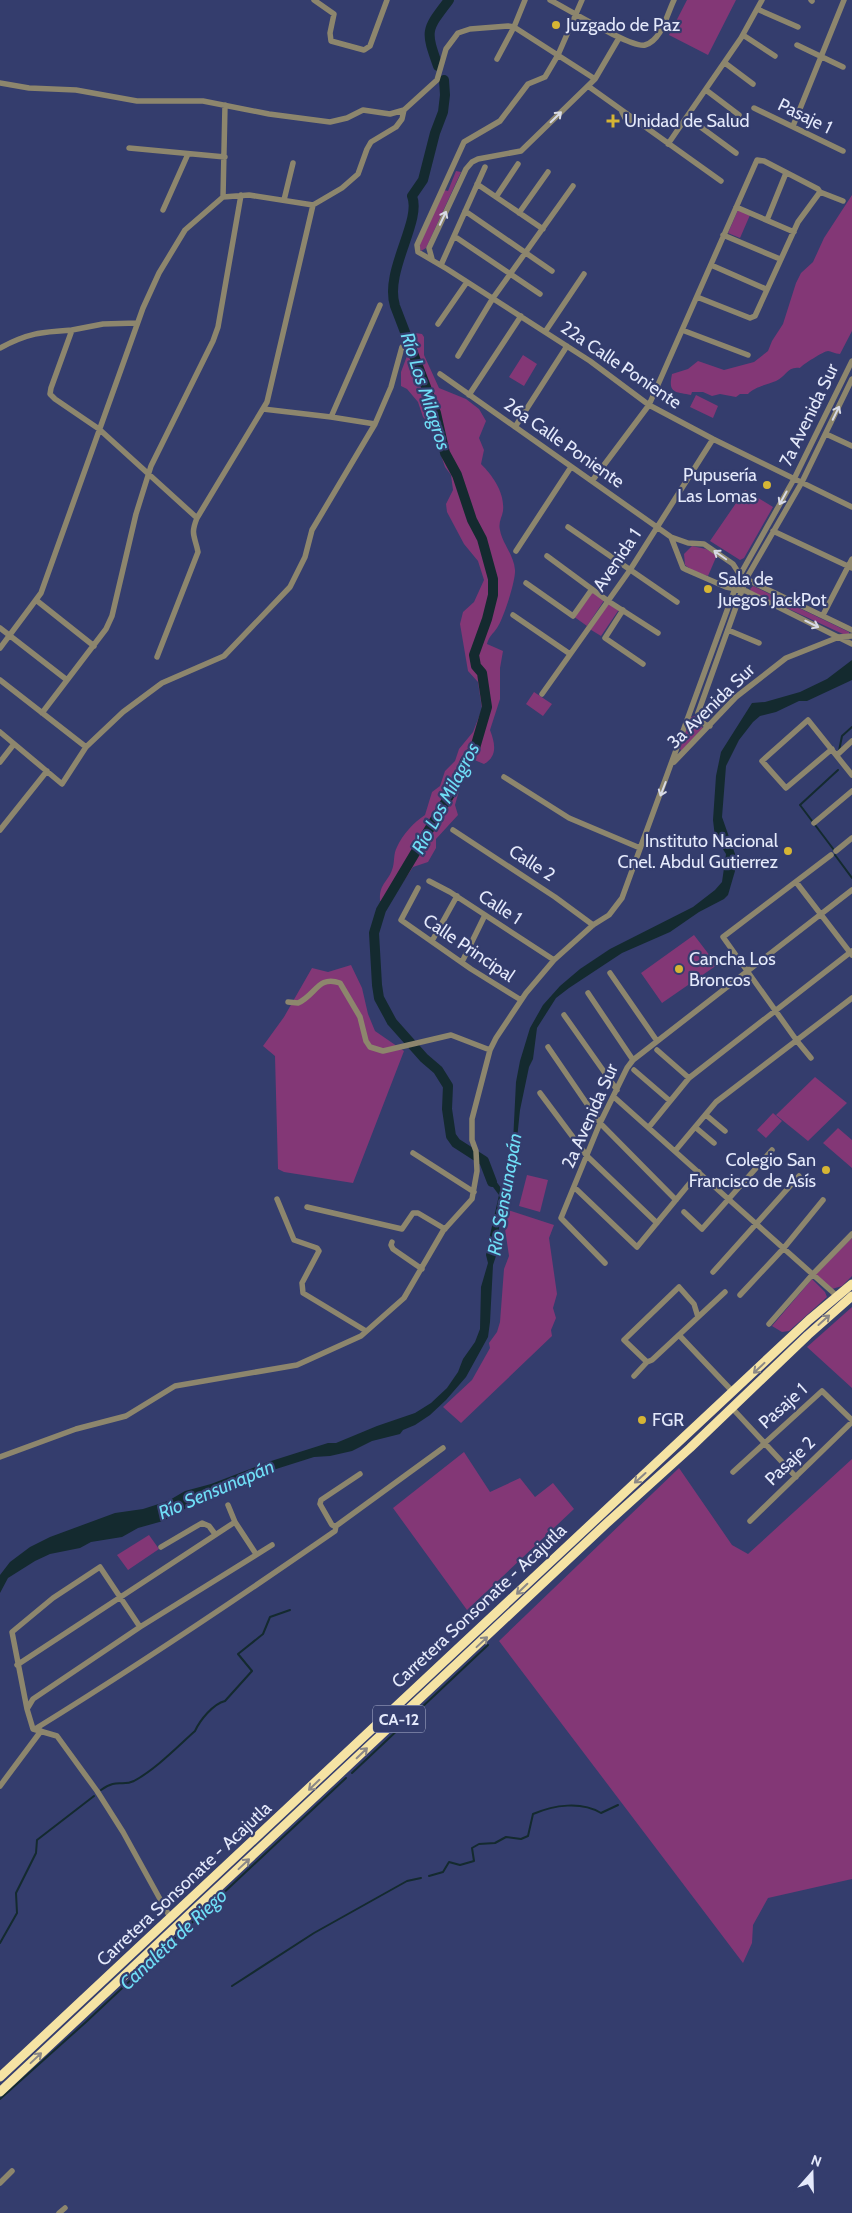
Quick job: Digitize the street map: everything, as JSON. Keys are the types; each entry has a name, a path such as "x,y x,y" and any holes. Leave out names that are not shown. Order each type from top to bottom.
{"highway":[{"name":"Carretera Sonsonate - Acajutla","path":"0,2077 794,1334 852,1284"},
{"name":"CA-12","path":"0,2092 486,1639 797,1345 852,1296"}],"street":[{"path":"314,0 334,14 330,33 331,41 364,50 370,46 387,0"},
{"path":"497,60 525,0"},
{"path":"550,0 619,38 645,46 660,31 671,1"},
{"path":"582,0 558,55 544,77 528,84 500,121 464,142 417,244 418,252 424,252 429,248 466,169 472,162 478,159 521,151 595,79 619,38"},
{"path":"668,144 743,35 762,0"},
{"path":"793,126 844,2 852,2"},
{"path":"757,9 798,27"},
{"path":"0,83 29,88 76,90 137,101 204,102 269,114 330,122 347,118 364,110 390,114 404,110 434,85 440,75 446,48 458,33 470,29 514,27 595,79"},
{"path":"743,35 775,56"},
{"path":"797,45 843,67"},
{"path":"724,63 753,84"},
{"path":"588,86 637,123 721,181"},
{"path":"706,90 739,115"},
{"path":"223,197 225,105"},
{"name":"Pasaje 1","path":"754,108 843,151"},
{"path":"0,648 41,593 137,323 159,273 184,230 223,197 241,195 313,205 342,188 358,174 366,149 371,142 396,127 402,119 404,110"},
{"path":"687,117 736,153"},
{"path":"128,148 225,157"},
{"path":"163,210 188,154"},
{"path":"592,481 649,405 757,160 764,161 818,189 820,192 843,202"},
{"path":"284,200 293,163"},
{"path":"496,196 518,164"},
{"path":"441,265 485,167"},
{"path":"519,213 548,172"},
{"path":"767,220 786,173"},
{"path":"477,184 543,229"},
{"path":"458,356 510,274 573,186"},
{"path":"697,297 752,318 798,222 820,192"},
{"path":"42,713 94,646 106,629 112,616 136,514 149,473 218,328 241,195"},
{"path":"157,657 198,552 192,538 197,518 267,402 313,205"},
{"path":"736,207 794,232"},
{"path":"465,211 552,271"},
{"path":"724,235 780,259"},
{"path":"454,236 540,294"},
{"path":"429,248 430,256 434,261"},
{"name":"22a Calle Poniente","path":"418,252 494,298 567,346 649,405 713,439 852,507"},
{"path":"711,265 766,289"},
{"path":"545,332 584,274"},
{"path":"438,324 467,282"},
{"path":"331,417 380,305"},
{"path":"470,395 521,316"},
{"path":"0,348 22,336 36,333 72,330 103,324 137,323"},
{"path":"72,330 50,394 99,429 197,518"},
{"path":"682,330 748,354"},
{"path":"515,427 567,346"},
{"path":"0,732 62,784 86,747 123,712 162,683 224,656 290,587 304,557 312,530 376,424 391,387 402,347"},
{"name":"7a Avenida Sur","path":"739,589 740,575 794,479 852,361"},
{"name":"26a Calle Poniente","path":"440,374 671,537 688,543 704,544 733,564 740,575 746,579 852,630"},
{"name":"7a Avenida Sur","path":"739,589 802,482 851,383"},
{"path":"263,409 376,424"},
{"path":"826,434 852,446"},
{"name":"Avenida 1","path":"542,694 630,570 713,439"},
{"path":"516,551 571,467"},
{"path":"568,527 677,602"},
{"path":"773,531 850,567"},
{"path":"671,537 683,568 691,573 739,589 852,644"},
{"path":"680,560 682,550 688,543"},
{"path":"548,556 592,590 658,633"},
{"path":"824,615 850,567 852,559"},
{"path":"526,583 573,616 592,590"},
{"path":"698,714 728,630 739,589"},
{"path":"0,1457 76,1429 126,1416 175,1386 297,1365 361,1336 404,1298 444,1229 472,1199 477,1170 476,1151 472,1140 472,1119 490,1050 521,1000 554,960 593,925 609,915 622,898 739,589"},
{"path":"36,600 94,646"},
{"path":"623,610 605,638 643,664"},
{"path":"513,615 570,654"},
{"path":"0,628 67,680"},
{"path":"728,630 759,643"},
{"name":"3a Avenida Sur","path":"672,764 736,697 786,658 839,637 852,636"},
{"path":"0,680 86,747"},
{"path":"690,715 698,714"},
{"path":"698,714 704,724 710,726"},
{"path":"832,749 786,788 762,761 808,720 837,755 852,775"},
{"path":"837,755 852,741"},
{"path":"0,762 14,744"},
{"path":"0,830 47,771"},
{"path":"504,776 569,818 640,848"},
{"path":"814,824 852,791"},
{"name":"Calle 2","path":"452,830 555,897 593,925"},
{"path":"811,1058 723,937 852,838"},
{"name":"Calle 1","path":"429,881 457,896 554,960"},
{"path":"648,1127 690,1078 851,953 796,882"},
{"name":"Calle Principal","path":"418,888 401,920 521,1000"},
{"name":"2a Avenida Sur","path":"605,1263 561,1218 600,1123 632,1060 657,1048 748,972 852,890"},
{"path":"432,941 457,896"},
{"path":"462,962 485,915"},
{"path":"610,973 657,1048 690,1078"},
{"path":"288,1002 302,1001 328,980 340,982 360,1018 366,1041 370,1047 383,1051 451,1034 490,1050"},
{"path":"588,993 632,1060"},
{"path":"675,1151 716,1102 727,1092 852,998"},
{"path":"564,1014 617,1090"},
{"path":"548,1047 600,1123 676,1200"},
{"path":"634,1071 670,1101"},
{"path":"540,1093 587,1156 658,1223"},
{"path":"614,1097 837,1296"},
{"path":"706,1115 725,1131"},
{"path":"695,1127 714,1143"},
{"path":"684,1212 702,1229 772,1150"},
{"path":"414,1153 474,1192"},
{"path":"574,1187 637,1248 699,1172"},
{"path":"713,1272 799,1176"},
{"path":"277,1199 294,1240 320,1250 302,1283 302,1293 366,1331"},
{"path":"740,1295 783,1249 823,1200"},
{"path":"307,1207 402,1229 413,1213 418,1213 444,1229"},
{"path":"769,1324 812,1275 851,1235"},
{"path":"392,1242 390,1245 393,1249 422,1269"},
{"path":"647,1362 624,1340 679,1287 694,1304 698,1317"},
{"path":"634,1376 725,1292"},
{"path":"679,1335 733,1392"},
{"name":"Pasaje 1","path":"733,1472 822,1391 852,1421"},
{"path":"732,1408 796,1477"},
{"name":"Pasaje 2","path":"750,1521 852,1421"},
{"path":"0,1786 38,1730 223,1609 335,1531 336,1526 443,1448"},
{"path":"336,1526 332,1525 320,1504 321,1500 360,1474"},
{"path":"228,1505 235,1522 256,1554"},
{"path":"17,1665 235,1522"},
{"path":"161,1547 202,1523 209,1526 215,1534"},
{"path":"28,1709 33,1699 140,1626 272,1545"},
{"path":"140,1626 100,1567 53,1598 12,1632 17,1665 33,1728 56,1736 97,1791 123,1832 171,1919"},
{"path":"0,2182 12,2171"},
{"path":"59,2213 65,2208"}],"shaded area":[{"path":"687,0 736,0 708,55 669,35"},
{"path":"456,171 461,172 426,248 421,251 419,244 444,190 448,191"},
{"path":"852,195 852,331 840,354 826,352 813,358 800,368 789,370 776,381 757,388 748,394 740,394 736,397 720,394 712,396 703,392 692,392 691,395 676,392 671,385 672,374 688,369 698,361 724,370 754,362 768,351 783,324 801,273 813,262 824,238"},
{"path":"738,210 750,215 740,238 728,233"},
{"path":"415,333 422,334 424,337 424,355 439,388 466,399 479,409 486,421 479,438 484,450 481,464 494,479 500,491 503,504 500,522 501,535 513,559 515,575 502,617 487,644 503,651 500,668 500,699 490,730 494,744 492,757 484,764 472,759 467,762 455,805 458,815 436,839 436,848 428,862 413,867 391,900 380,901 382,887 392,870 399,842 409,829 425,815 432,792 440,786 445,771 455,761 459,749 473,732 482,709 478,682 468,671 460,624 463,612 474,602 484,580 478,561 464,544 447,512 446,504 453,490 451,475 445,467 431,425 423,417 418,402 407,389 401,386 401,372 407,356 407,344"},
{"path":"523,355 537,364 524,386 509,377"},
{"path":"696,395 718,406 713,418 690,407"},
{"path":"745,490 773,507 744,558 740,560 710,541"},
{"path":"692,546 706,549 717,555 708,576 693,571 685,565 684,554"},
{"path":"753,586 849,632 849,634 845,635 752,592 750,589"},
{"path":"592,589 605,599 587,626 573,616"},
{"path":"608,601 620,608 601,636 588,628"},
{"path":"534,692 552,704 543,716 526,704"},
{"path":"696,716 696,721 703,728 681,751 680,748 691,717"},
{"name":"Cancha Los Broncos","path":"694,935 717,965 662,1003 641,973"},
{"path":"351,965 362,988 368,1014 375,1031 404,1051 353,1183 284,1172 278,1169 275,1056 263,1046 284,1017 312,968 328,972"},
{"path":"815,1077 847,1103 808,1141 776,1115"},
{"path":"773,1113 782,1121 766,1138 757,1130"},
{"path":"838,1128 852,1140 852,1168 823,1143"},
{"path":"527,1175 548,1180 540,1212 519,1206"},
{"path":"505,1209 554,1225 549,1238 557,1294 553,1308 556,1318 551,1330 552,1336 461,1423 443,1407 472,1380 490,1348 489,1343 497,1332 500,1322 504,1269 509,1256 505,1229 502,1222"},
{"path":"852,1238 852,1276 842,1286 832,1289 815,1275"},
{"path":"812,1279 825,1292 827,1297 789,1331 782,1332 772,1326"},
{"path":"852,1307 852,1388 807,1347"},
{"path":"464,1452 490,1492 520,1478 535,1497 553,1483 574,1509 467,1610 393,1508"},
{"path":"852,1459 852,1879 768,1898 753,1925 752,1943 743,1963 499,1641 679,1468 732,1545 748,1554"},
{"path":"149,1535 159,1549 128,1570 117,1555"}],"water":[{"name":"Río Sensunapán","path":"852,660 852,680 807,701 799,701 776,712 760,716 739,740 726,766 722,817 735,854 735,871 728,895 670,932 622,953 569,988 556,998 537,1028 533,1059 529,1067 520,1110 515,1158 500,1208 498,1250 493,1265 488,1337 466,1377 446,1400 430,1415 403,1430 400,1434 372,1441 352,1451 330,1456 314,1457 273,1470 257,1471 237,1480 225,1493 197,1502 163,1521 138,1528 122,1537 91,1542 80,1548 50,1554 8,1578 0,1593 0,1575 10,1562 30,1547 50,1537 115,1513 143,1509 168,1501 185,1491 211,1484 268,1462 328,1443 336,1443 415,1413 431,1403 447,1388 475,1342 480,1329 481,1287 488,1263 486,1255 499,1195 487,1179 487,1169 501,1188 513,1142 516,1082 530,1028 543,1005 560,986 580,969 610,949 693,907 722,882 726,854 715,837 713,820 716,776 721,752 752,703 765,702 800,692 827,679"}],"waterway":[{"name":"Río Los Milagros","path":"438,66 431,45 430,31 436,18 449,0"},
{"name":"Río Los Milagros","path":"444,80 443,112 435,133 423,180 412,196 414,206 412,219 398,262 393,292 395,306 436,413 445,453 457,475 472,520 482,539 493,579 493,595 487,619 474,655 476,666 482,673 487,707 475,748 465,761 458,781 381,910 374,933 379,998 392,1022 424,1058 438,1070 448,1086 447,1109 451,1136 456,1143 484,1161 492,1182"},
{"path":"839,751 842,736 852,727"},
{"path":"834,850 800,805 838,770"},
{"path":"835,855 852,878"},
{"path":"101,1790 115,1783 130,1783 142,1776 166,1758 195,1731 207,1713 216,1705 225,1701 252,1671 238,1654 263,1634 270,1617 290,1610"},
{"path":"352,1773 488,1645"},
{"name":"Canaleta de Riego","path":"0,2099 86,2022 346,1778"},
{"path":"0,1943 17,1913 16,1893 36,1853 37,1840 94,1796"},
{"name":"Canaleta de Riego","path":"429,1876 443,1872 449,1862 460,1865 474,1861 472,1848 479,1844 495,1843 506,1837 521,1839 528,1836 533,1814 550,1808 567,1806 585,1807 601,1813 618,1805"},
{"path":"232,1986 314,1933 407,1881 421,1878"}],"place":[{"name":"Juzgado de Paz","path":"556,25"},
{"name":"Unidad de Salud","path":"613,121"},
{"name":"Pupusería Las Lomas","path":"767,485"},
{"name":"Sala de Juegos JackPot","path":"708,589"},
{"name":"Instituto Nacional Cnel. Abdul Gutierrez","path":"788,851"},
{"name":"Cancha Los Broncos","path":"679,969"},
{"name":"Colegio San Francisco de Asís","path":"826,1170"},
{"name":"FGR","path":"642,1420"}]}
